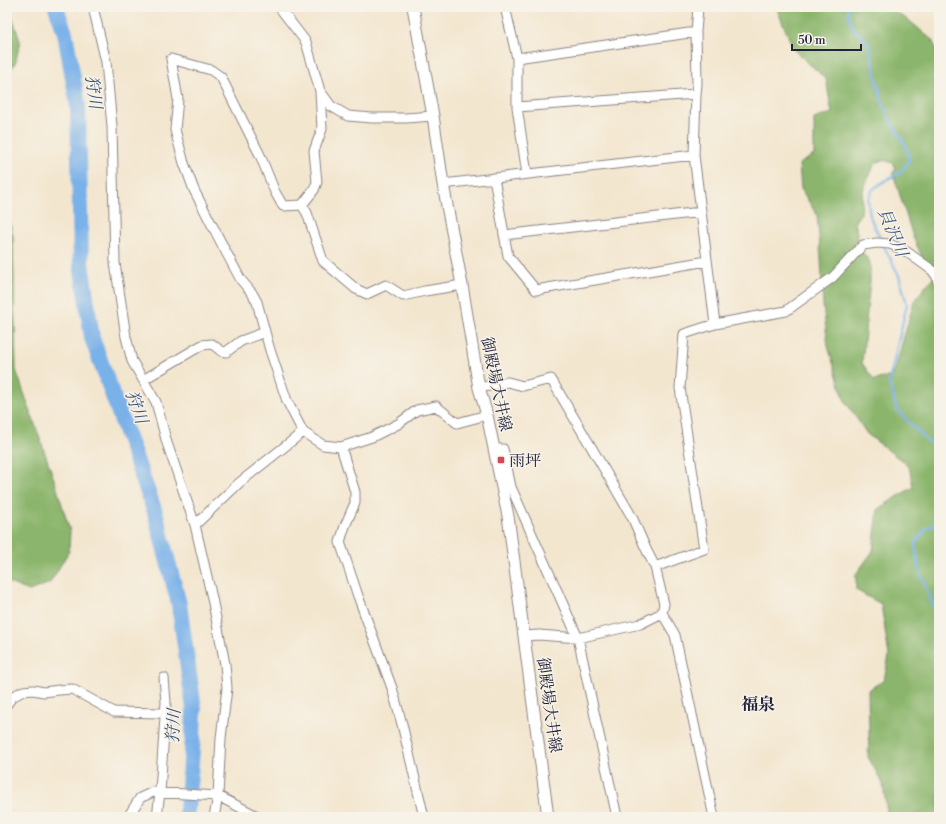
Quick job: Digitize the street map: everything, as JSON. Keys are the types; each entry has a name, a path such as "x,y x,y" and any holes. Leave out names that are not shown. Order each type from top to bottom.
{"main road":[{"name":"御殿場大井線","path":"413,7 479,388 508,516 548,817"}],"street":[{"path":"93,7 106,62 112,126 115,263 126,337 132,361 156,402 167,443 195,525 212,598 225,664 227,688 221,738 218,796 214,817"},
{"path":"280,7 306,42 320,91 322,129 314,151 317,182 314,190 302,206"},
{"path":"505,7 517,58 517,107 527,174"},
{"path":"698,7 696,32 697,84 694,155 715,324"},
{"path":"517,58 696,32"},
{"path":"302,206 283,206 274,192 260,155 234,105 222,77 211,70 171,59 178,99 174,130 184,164 194,190 226,252 241,280 252,293 257,302 270,350 287,400 303,432 323,445 341,447 372,437 398,424 417,410 436,406 457,423 486,415"},
{"path":"320,91 331,106 348,116 372,118 433,116"},
{"path":"517,107 696,94"},
{"path":"443,184 694,155"},
{"path":"494,178 508,256 536,290 707,262"},
{"path":"302,206 307,213 323,261 356,289 367,294 386,286 403,296 462,285"},
{"path":"504,235 701,212"},
{"path":"655,566 704,549 680,388 684,334 715,324 786,311 833,277 863,245 877,243 890,244 907,252 932,270 937,277 939,287"},
{"path":"143,380 202,345 212,344 221,351 226,352 241,341 265,332"},
{"path":"479,388 508,382 523,386 550,379 632,517 655,566 664,604 662,613 675,635 714,817"},
{"path":"195,525 239,483 303,432"},
{"path":"341,447 355,492 355,503 340,542 392,688 424,817"},
{"path":"494,449 503,449 511,487 578,638 616,817"},
{"path":"524,636 539,635 578,638 640,624 662,613"},
{"path":"157,817 166,715 164,678"},
{"path":"7,704 12,697 24,691 33,690 44,692 72,690 114,712 161,713 166,715"},
{"path":"128,817 140,798 153,792 160,792 218,796 259,817"}],"green space":[{"path":"7,7 9,7 20,41 16,61 7,76"},
{"path":"776,7 891,7 891,9 911,22 932,40 939,55 939,270 923,259 913,237 893,173 896,168 893,163 883,160 875,164 863,190 861,213 855,221 857,234 856,244 870,262 870,281 862,363 874,380 893,376 914,301 939,272 939,817 886,817 887,812 883,784 868,757 868,690 884,680 889,656 881,604 856,590 856,574 873,551 878,509 913,487 909,466 867,434 844,399 828,346 823,305 817,215 801,189 799,164 814,155 814,119 832,113 826,79 794,50"},
{"path":"7,209 13,236 16,370 55,482 70,531 69,551 50,583 29,591 7,582"}],"waterway":[{"name":"狩川","path":"56,7 65,33 78,106 81,263 92,338 155,512 179,604 194,709 193,738 187,810 185,817"},
{"name":"貝沢川","path":"848,7 849,17 853,28 868,42 882,102 890,120 906,146 909,160 900,173 889,178 873,189 868,200 870,217 881,240"},
{"name":"貝沢川","path":"884,246 899,276 907,304 889,382 897,410 939,453"},
{"name":"貝沢川","path":"939,520 924,531 915,544 919,570 939,621"}],"place":[{"name":"雨坪","path":"501,460"}],"district":[{"name":"福泉","path":"758,704"}]}
